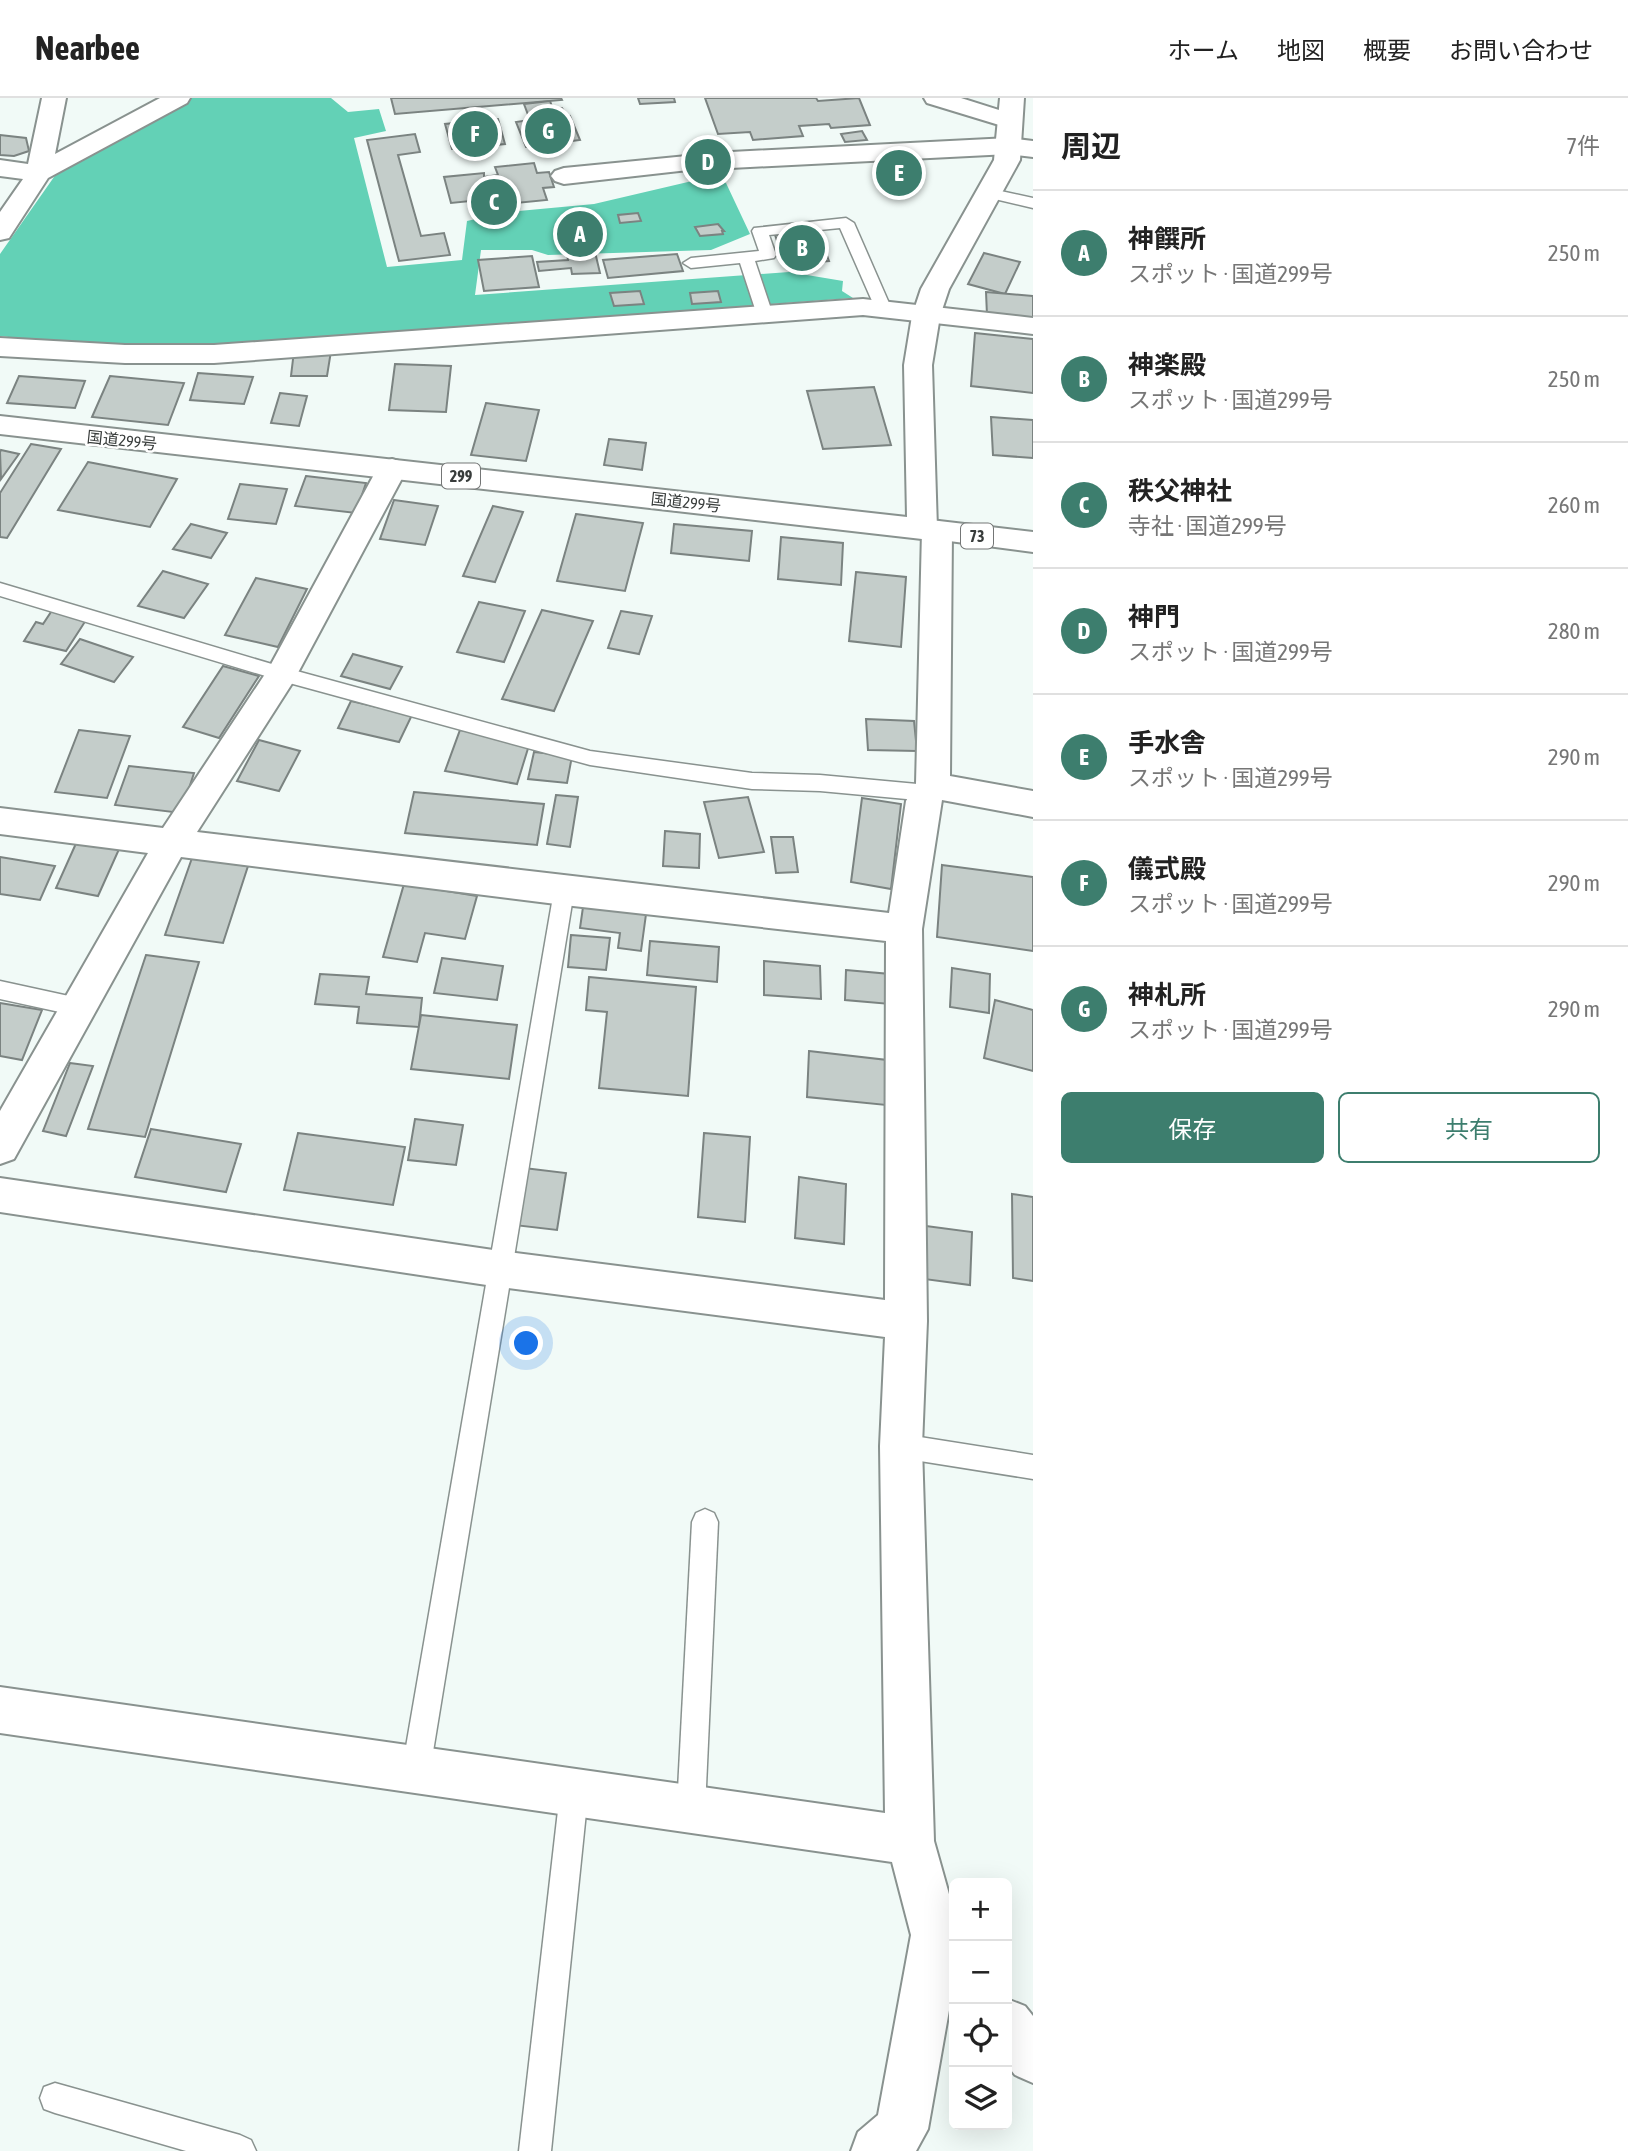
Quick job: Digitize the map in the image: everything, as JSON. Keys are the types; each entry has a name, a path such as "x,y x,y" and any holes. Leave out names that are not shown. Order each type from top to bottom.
{"main road":[{"path":"0,232 39,173 54,98"},
{"path":"0,168 39,173 178,98"},
{"path":"936,98 1016,128"},
{"path":"564,176 1016,128"},
{"path":"877,2151 902,2130 945,1946 909,1841 901,1446 906,1321 904,929 923,801 931,790 929,530 918,365 926,316 935,289 1007,160 1016,128"},
{"path":"0,347 125,354 214,354 764,312 863,307 1033,326"},
{"name":"国道299号","path":"0,425 929,530"},
{"path":"0,1147 171,843 282,674 392,469"},
{"name":"73","path":"929,530 1033,542"},
{"path":"931,790 1033,804"},
{"path":"0,821 564,891 904,929"},
{"path":"0,1195 500,1269 906,1321"},
{"path":"0,1710 909,1841"},
{"path":"1012,2030 1033,2057"}],"lane":[{"path":"987,193 1033,203"},
{"path":"691,263 768,255 760,230 846,223 884,310"},
{"path":"746,258 764,312"},
{"path":"0,589 282,674 590,758 752,781 931,790"},
{"path":"416,1770 564,891"},
{"path":"0,990 78,1007"},
{"path":"901,1446 1033,1467"},
{"path":"691,1810 705,1522"},
{"path":"535,2151 574,1793"},
{"path":"55,2098 240,2151"}],"green space":[{"path":"189,98 331,98 348,112 379,109 386,131 354,138 387,267 462,260 467,221 507,212 594,204 705,178 726,183 750,234 711,250 548,255 532,250 481,250 475,295 789,272 843,281 842,291 853,298 223,345 111,345 0,336 0,254 61,167 179,107"}],"building":[{"path":"391,98 561,98 562,100 395,114"},
{"path":"638,98 674,98 675,102 640,104"},
{"path":"705,98 816,98 818,101 859,98 870,125 831,128 829,124 799,126 803,136 753,140 750,132 718,134"},
{"path":"550,101 553,109 562,108 567,117 570,116 580,140 526,147 516,122 530,120 524,104"},
{"path":"498,119 505,144 452,149 445,124"},
{"path":"862,131 867,140 845,142 841,134"},
{"path":"415,134 420,152 398,155 421,236 444,233 450,255 399,261 367,140"},
{"path":"0,135 26,138 29,151 14,156 0,155"},
{"path":"712,153 713,157 717,156 719,169 701,171 694,155"},
{"path":"534,163 537,173 549,172 554,187 543,188 547,200 506,204 503,193 489,195 491,199 451,203 444,177 484,173 484,177 498,175 495,167"},
{"path":"888,167 907,167 910,178 890,178"},
{"path":"638,213 641,221 620,223 618,215"},
{"path":"718,224 724,231 723,234 700,236 695,227"},
{"path":"594,225 597,239 566,242 563,228"},
{"path":"818,231 829,261 785,264 775,235"},
{"path":"595,252 600,273 572,274 571,268 539,271 537,262 568,260 567,254"},
{"path":"984,253 1020,262 1005,294 968,284"},
{"path":"677,254 683,271 608,278 603,260"},
{"path":"532,256 539,287 484,291 478,260"},
{"path":"640,291 644,304 614,306 610,293"},
{"path":"718,291 721,302 692,304 690,293"},
{"path":"986,292 1033,296 1033,318 987,315"},
{"path":"975,333 1033,339 1033,393 971,386"},
{"path":"294,351 331,351 327,376 291,376"},
{"path":"395,364 451,366 446,412 389,410"},
{"path":"198,373 253,377 244,404 190,400"},
{"path":"19,376 85,381 75,408 7,403"},
{"path":"110,376 184,383 168,425 92,417"},
{"path":"874,387 891,445 823,449 807,391"},
{"path":"280,393 307,396 299,426 271,423"},
{"path":"486,403 539,410 526,461 471,455"},
{"path":"991,417 1033,420 1033,458 993,455"},
{"path":"609,439 646,443 642,470 604,465"},
{"path":"31,444 61,449 7,538 0,537 0,493"},
{"path":"0,452 19,454 1,479"},
{"path":"88,462 177,479 150,527 58,510"},
{"path":"306,476 366,483 356,513 295,506"},
{"path":"240,484 287,489 276,524 228,519"},
{"path":"394,500 438,506 425,545 380,539"},
{"path":"493,506 523,512 495,582 463,576"},
{"path":"576,514 643,523 625,591 557,581"},
{"path":"191,524 227,533 211,558 173,549"},
{"path":"674,524 752,531 749,561 671,553"},
{"path":"781,537 843,543 841,585 778,579"},
{"path":"163,571 208,584 184,618 138,606"},
{"path":"856,572 906,577 901,647 849,641"},
{"path":"256,578 307,589 278,647 225,635"},
{"path":"479,602 525,611 504,662 457,652"},
{"path":"53,609 88,617 66,651 24,641 36,622 43,624"},
{"path":"542,610 593,621 554,711 502,699"},
{"path":"621,611 652,616 639,654 608,648"},
{"path":"80,639 133,657 114,682 61,664"},
{"path":"353,654 402,667 390,689 341,676"},
{"path":"223,666 259,676 219,738 183,727"},
{"path":"351,701 412,715 399,742 338,728"},
{"path":"866,719 914,721 917,751 868,750"},
{"path":"79,730 130,736 107,798 55,792"},
{"path":"460,730 530,742 517,784 445,771"},
{"path":"259,740 300,751 279,791 237,781"},
{"path":"534,752 572,756 567,783 528,779"},
{"path":"129,766 194,773 181,813 115,805"},
{"path":"414,792 544,804 537,845 405,833"},
{"path":"556,795 578,797 570,847 547,844"},
{"path":"748,797 764,852 719,858 704,802"},
{"path":"862,798 901,804 891,889 851,882"},
{"path":"665,831 700,834 699,868 663,866"},
{"path":"771,837 793,837 798,872 776,873"},
{"path":"78,839 120,847 98,896 56,888"},
{"path":"0,857 55,866 40,900 0,894"},
{"path":"192,858 248,866 223,943 165,935"},
{"path":"942,865 1033,877 1033,951 937,937"},
{"path":"404,884 477,896 465,939 425,933 417,962 383,957"},
{"path":"584,900 647,907 641,951 618,948 620,933 580,928"},
{"path":"571,935 610,938 606,970 568,967"},
{"path":"650,941 719,947 717,982 647,975"},
{"path":"146,955 199,962 145,1137 88,1129"},
{"path":"442,958 503,966 497,1000 434,993"},
{"path":"764,961 820,966 821,999 764,995"},
{"path":"952,968 990,974 989,1013 950,1007"},
{"path":"846,970 890,974 890,1004 845,1000"},
{"path":"320,974 369,977 366,994 422,998 419,1027 357,1023 359,1007 315,1004"},
{"path":"589,977 696,987 688,1096 599,1088 607,1012 586,1010"},
{"path":"995,1000 1033,1010 1033,1071 984,1058"},
{"path":"0,1003 42,1010 22,1060 0,1056"},
{"path":"421,1015 517,1025 509,1079 411,1069"},
{"path":"809,1051 887,1060 886,1105 807,1097"},
{"path":"70,1063 93,1066 66,1136 43,1131"},
{"path":"415,1119 463,1125 456,1165 408,1160"},
{"path":"151,1129 241,1144 226,1192 135,1177"},
{"path":"298,1133 405,1147 393,1205 284,1190"},
{"path":"704,1133 750,1137 745,1222 698,1217"},
{"path":"524,1168 566,1173 557,1230 514,1225"},
{"path":"799,1177 846,1184 844,1244 795,1238"},
{"path":"1012,1194 1033,1197 1033,1281 1013,1278"},
{"path":"926,1226 972,1232 970,1285 924,1279"}],"tunnel":[{"path":"697,163 719,161"}],"place":[{"name":"神札所","path":"548,131"},
{"name":"儀式殿","path":"475,134"},
{"name":"神門","path":"708,162"},
{"name":"手水舎","path":"899,173"},
{"name":"秩父神社","path":"494,202"},
{"name":"神饌所","path":"580,234"},
{"name":"神楽殿","path":"802,248"}]}
